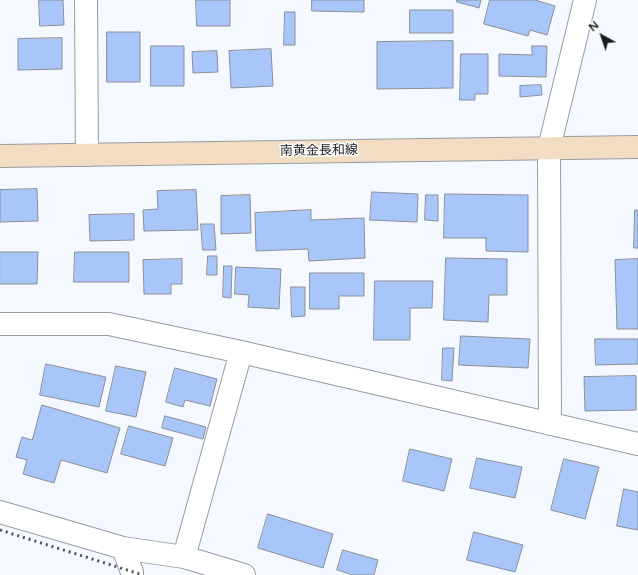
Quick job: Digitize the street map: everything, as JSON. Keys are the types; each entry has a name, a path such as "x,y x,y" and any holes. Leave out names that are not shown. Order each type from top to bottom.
{"main road":[{"name":"南黄金長和線","path":"0,156 638,147"}],"street":[{"path":"86,0 87,155"},
{"path":"550,424 549,148 585,0"},
{"path":"0,324 109,324 241,352 638,444"},
{"path":"184,556 241,352"},
{"path":"0,512 123,548 184,556 244,575"},
{"path":"123,548 132,575"}],"building":[{"path":"39,0 63,0 64,25 40,26"},
{"path":"196,0 230,0 230,26 197,26"},
{"path":"312,0 364,0 364,12 312,11"},
{"path":"457,0 481,0 479,8 457,2"},
{"path":"490,0 535,0 555,6 547,35 530,30 528,36 484,24"},
{"path":"410,10 453,10 453,33 410,33"},
{"path":"285,12 295,12 295,45 284,45"},
{"path":"107,32 140,32 140,82 107,82"},
{"path":"62,38 62,69 18,70 18,39"},
{"path":"453,41 453,88 377,89 377,42"},
{"path":"151,46 184,46 184,86 151,86"},
{"path":"532,46 547,46 546,77 499,76 499,54 532,55"},
{"path":"271,49 273,86 231,88 229,51"},
{"path":"217,51 218,72 193,73 192,52"},
{"path":"461,54 488,54 488,94 475,94 475,100 460,100"},
{"path":"541,85 542,95 520,97 520,86"},
{"path":"37,189 38,221 0,222 0,190"},
{"path":"196,190 198,230 144,231 143,210 158,209 157,191"},
{"path":"372,192 418,194 417,222 370,220"},
{"path":"445,194 528,195 528,252 486,251 486,238 444,238"},
{"path":"250,195 251,233 221,234 221,196"},
{"path":"426,195 438,195 438,221 425,220"},
{"path":"311,210 311,220 364,218 365,258 309,261 308,249 256,251 255,213"},
{"path":"635,210 638,210 638,248 634,248"},
{"path":"134,214 134,240 90,241 89,215"},
{"path":"201,224 214,224 216,250 203,250"},
{"path":"0,252 38,252 37,284 0,284"},
{"path":"75,252 129,252 129,282 74,282"},
{"path":"208,256 217,256 217,275 207,275"},
{"path":"446,258 507,259 507,295 489,295 488,322 444,320"},
{"path":"182,259 182,284 171,284 171,294 144,294 143,260"},
{"path":"638,259 638,329 617,329 615,260"},
{"path":"224,266 232,266 231,298 223,297"},
{"path":"236,267 281,269 279,309 248,307 249,295 235,294"},
{"path":"310,273 364,273 364,296 339,296 339,309 310,309"},
{"path":"375,281 433,281 432,308 410,308 410,340 374,340"},
{"path":"291,287 305,287 305,316 292,317"},
{"path":"461,336 530,339 528,368 459,365"},
{"path":"595,339 638,339 638,364 596,365"},
{"path":"443,348 454,348 452,381 442,380"},
{"path":"46,364 106,377 99,407 40,395"},
{"path":"116,366 146,372 136,417 106,411"},
{"path":"175,368 217,379 210,406 185,400 183,407 166,402"},
{"path":"636,376 636,410 585,411 584,377"},
{"path":"42,405 120,428 107,473 61,460 54,483 23,474 27,460 16,457 22,437 32,440"},
{"path":"165,416 206,427 203,439 162,428"},
{"path":"129,426 173,438 165,466 121,454"},
{"path":"410,449 452,459 444,491 403,481"},
{"path":"477,458 522,467 515,498 470,488"},
{"path":"564,459 599,467 585,519 551,510"},
{"path":"624,489 638,492 638,530 617,526"},
{"path":"268,514 333,534 323,568 258,548"},
{"path":"474,532 523,545 515,572 467,560"},
{"path":"343,550 378,560 374,575 353,575 337,570"}],"railway":[{"path":"0,530 143,575"}]}
